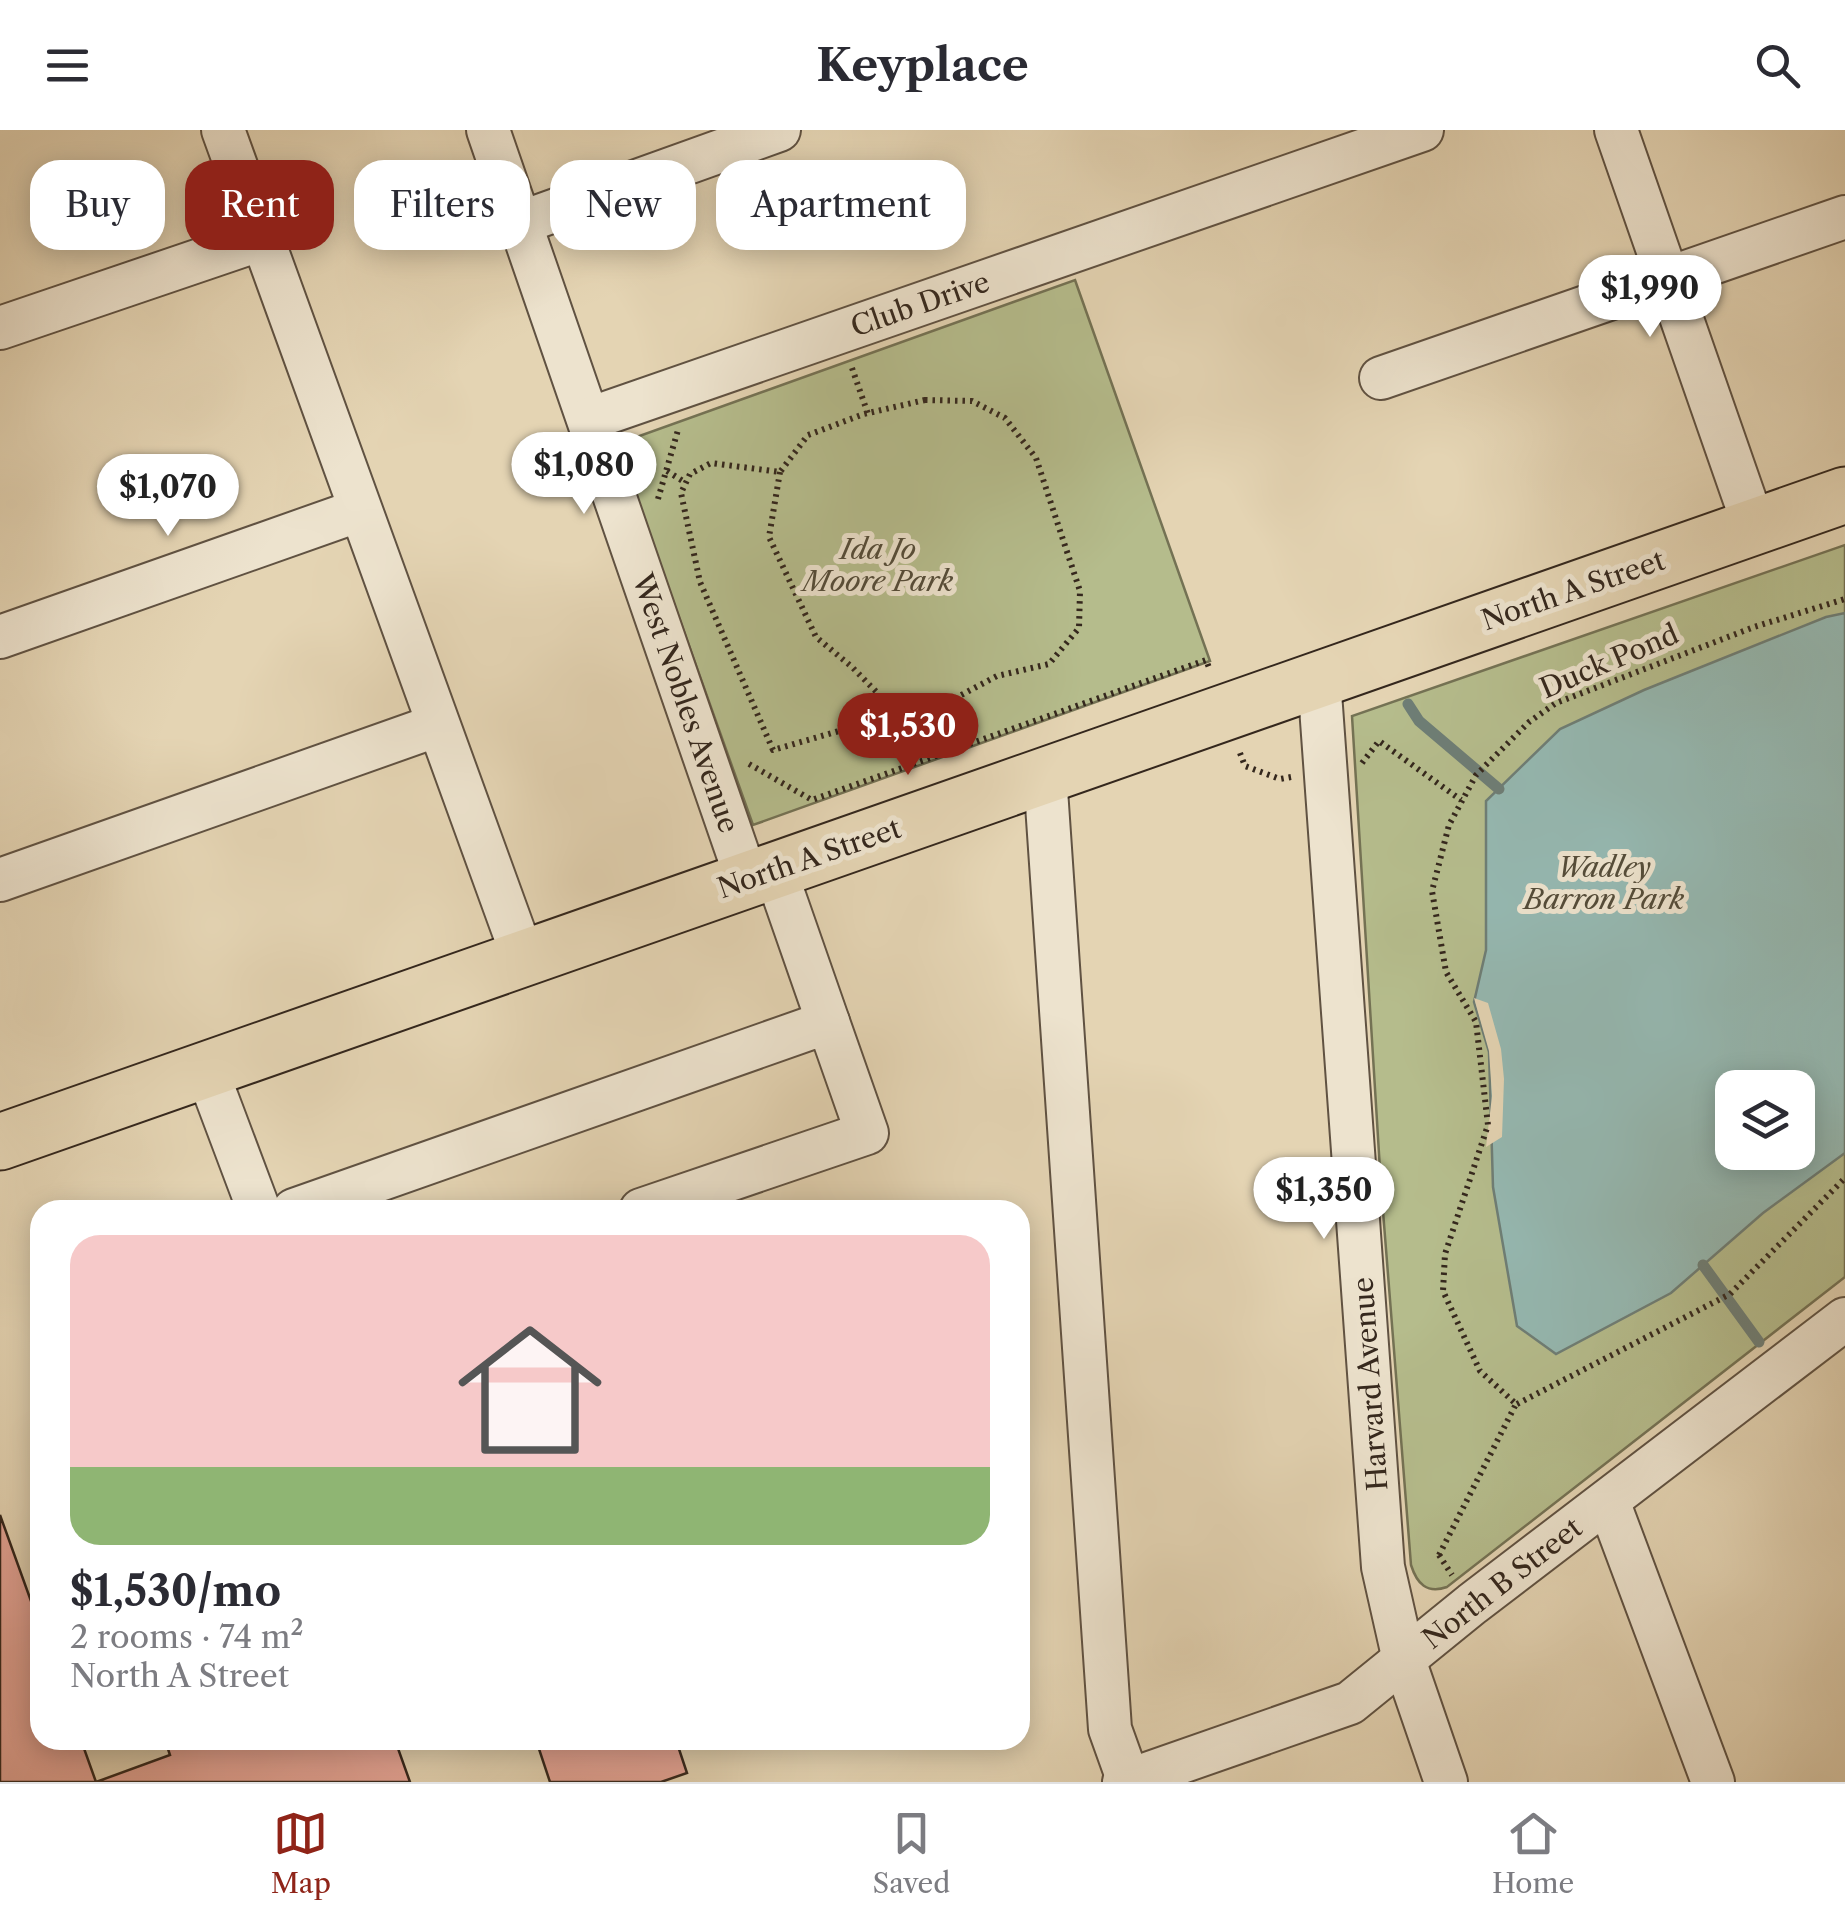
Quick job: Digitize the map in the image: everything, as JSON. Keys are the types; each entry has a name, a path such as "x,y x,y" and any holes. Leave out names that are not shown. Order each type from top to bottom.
{"main road":[{"name":"North A Street","path":"0,1142 1845,495"}],"street":[{"path":"223,130 234,160"},
{"name":"West Nobles Avenue","path":"488,130 498,160"},
{"path":"530,218 779,130"},
{"name":"Club Drive","path":"588,419 1422,130"},
{"path":"1616,130 1754,526"},
{"path":"1381,378 1845,217"},
{"path":"0,328 227,250"},
{"path":"266,250 524,957"},
{"name":"West Nobles Avenue","path":"530,250 588,419 761,875 828,1022 866,1133 670,1200"},
{"path":"0,637 360,510"},
{"name":"Harvard Avenue","path":"1319,679 1383,1567 1404,1660 1446,1782"},
{"path":"0,880 438,725"},
{"path":"1046,775 1110,1728 1127,1782"},
{"path":"322,1200 828,1022"},
{"path":"206,1069 256,1200"},
{"name":"North B Street","path":"1127,1782 1350,1703 1608,1501 1842,1332"},
{"path":"1608,1501 1713,1782"}],"path":[{"path":"864,357 850,362 868,414"},
{"path":"780,472 711,463 690,474 681,493 700,582 773,750 898,714 916,718 997,676 1048,664 1079,628 1080,590 1036,458 1005,418 972,401 925,400 868,414 808,436 780,472 769,536 816,637 898,714"},
{"path":"655,509 680,425"},
{"path":"667,471 686,483"},
{"name":"Duck Pond","path":"1516,1404 1480,1371 1443,1292 1446,1254 1488,1126 1476,1022 1446,972 1432,891 1449,824 1487,762 1529,722 1556,703 1754,627 1845,599"},
{"path":"734,755 812,800 1206,660 1245,766 1280,779 1364,763 1379,741 1461,800"},
{"path":"1439,1555 1516,1404 1730,1294 1845,1178"}],"green space":[{"name":"Ida Jo Moore Park","path":"1075,280 1210,661 753,825 617,444"},
{"name":"Wadley Barron Park","path":"1845,545 1845,1277 1447,1587 1434,1589 1424,1586 1411,1565 1381,1186 1352,716"}],"water":[{"path":"1845,613 1845,1153 1763,1213 1671,1293 1556,1354 1517,1326 1493,1187 1489,1052 1474,1002 1486,950 1486,801 1560,729 1644,690 1826,617"}],"pier":[{"path":"1474,998 1488,1003 1501,1049 1504,1079 1502,1137 1486,1147 1492,1096 1489,1051"}],"building":[{"path":"0,1515 30,1598 30,1750 85,1750 96,1782 0,1782"},
{"path":"168,1750 399,1750 410,1782 96,1782 170,1755"},
{"path":"539,1750 679,1750 687,1773 661,1782 550,1782"}],"waterway":[{"path":"1408,704 1419,721 1499,789"},
{"path":"1703,1265 1759,1342"}]}
